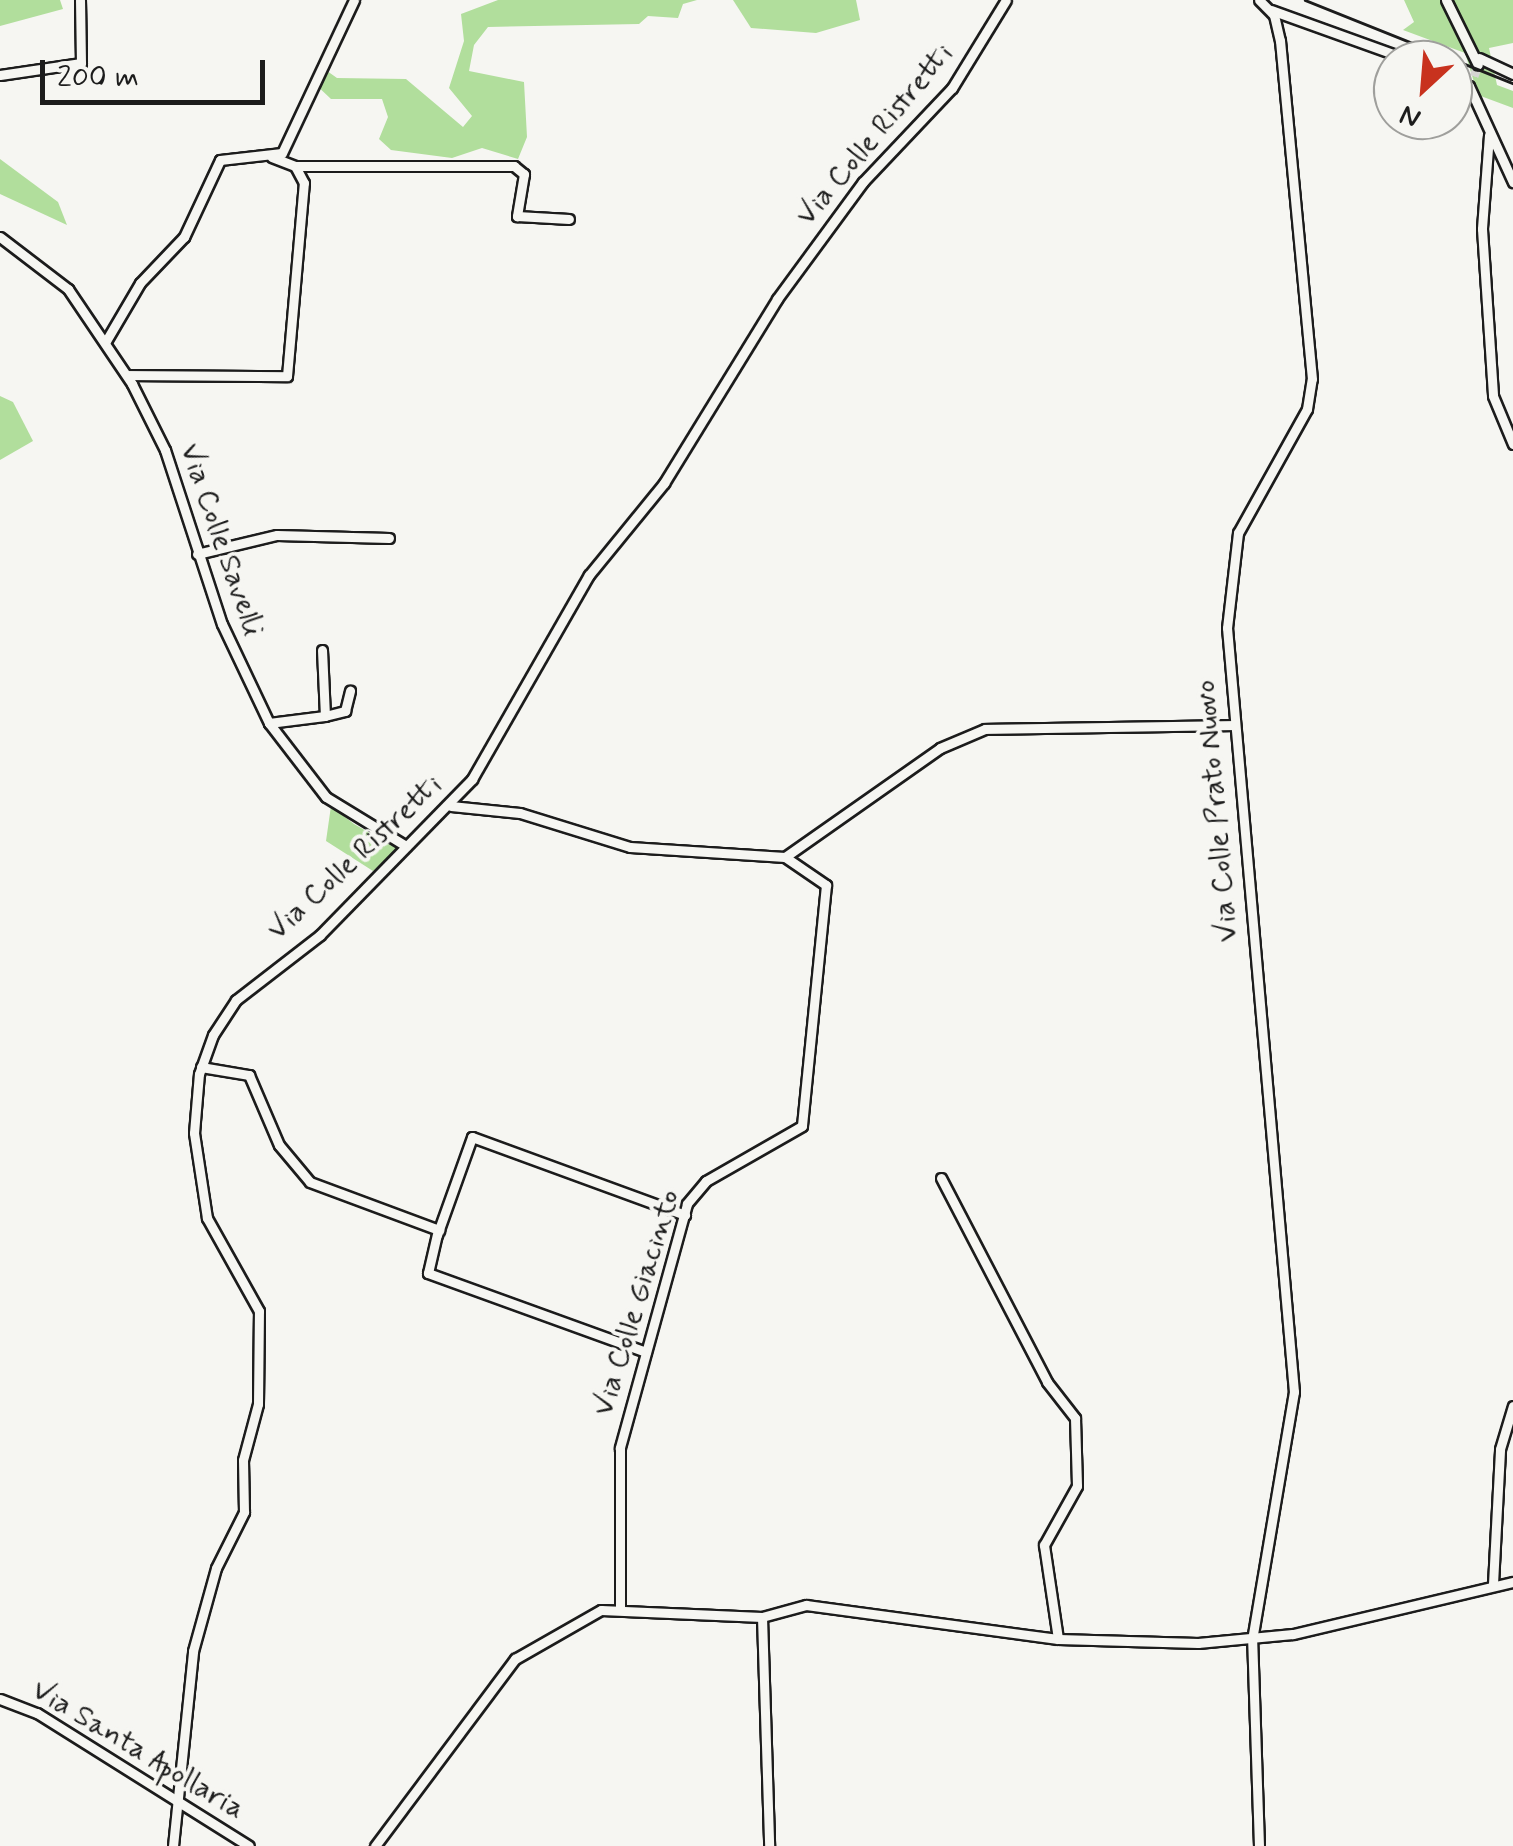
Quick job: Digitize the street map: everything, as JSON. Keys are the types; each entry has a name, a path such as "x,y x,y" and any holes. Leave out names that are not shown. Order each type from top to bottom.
{"street":[{"path":"0,74 78,65 80,0"},
{"path":"106,340 132,293 184,237 216,164 231,156 282,153 306,110 354,0"},
{"name":"Via Colle Ristretti","path":"173,1846 181,1807 193,1651 216,1568 244,1512 243,1460 260,1365 253,1294 207,1218 194,1133 201,1067 236,1000 320,935 406,846 451,806 553,650 589,575 659,490 777,299 863,182 952,88 1006,0"},
{"path":"1259,0 1271,10 1373,47"},
{"path":"1446,0 1479,61 1513,74"},
{"name":"Via Colle Prato Nuovo","path":"1258,1846 1252,1640 1294,1392 1232,725 1228,628 1238,535 1312,390 1284,74 1271,10"},
{"path":"1473,84 1489,135 1513,182"},
{"path":"1489,135 1482,228 1493,396 1513,444"},
{"path":"269,156 295,166 514,166 524,174 518,216 569,219"},
{"path":"127,376 286,377 304,192 295,166"},
{"name":"Via Colle Savelli","path":"0,237 68,289 127,376 164,450 197,554 269,723 327,798 406,846"},
{"path":"197,554 269,536 389,538"},
{"path":"322,650 325,716"},
{"path":"269,723 344,711 350,691"},
{"path":"451,806 537,817 630,847 785,857 940,748 985,729 1232,725"},
{"name":"Via Colle Giacinto","path":"620,1608 620,1448 684,1215 699,1186 791,1138 805,1118 826,885 785,857"},
{"path":"201,1067 249,1074 279,1145 310,1182 439,1230"},
{"path":"646,1352 428,1273 439,1230 472,1136 684,1215"},
{"path":"941,1178 1047,1382 1075,1418 1077,1486 1044,1545 1058,1639"},
{"path":"1493,1584 1500,1449 1513,1406"},
{"path":"375,1846 515,1658 587,1614 620,1608 762,1617 806,1605 1058,1639 1252,1640 1513,1582"},
{"path":"762,1617 770,1846"},
{"name":"Via Santa Apollaria","path":"0,1699 36,1713 249,1846"}],"green space":[{"path":"0,0 60,0 63,9 0,26"},
{"path":"498,0 697,0 683,4 678,18 648,16 639,24 488,27 474,45 469,71 524,82 527,137 518,159 482,148 452,158 391,150 379,139 388,117 382,99 331,99 313,82 320,66 337,78 406,79 463,127 472,116 449,88 464,41 461,14"},
{"path":"733,0 856,0 860,20 816,33 751,28"},
{"path":"1404,0 1513,0 1513,43 1489,48 1497,85 1513,91 1513,108 1478,95 1473,79 1473,40 1430,40 1403,30 1414,22"},
{"path":"0,159 58,202 67,225 0,194"},
{"path":"0,396 13,402 33,441 0,460"},
{"path":"331,806 398,849 373,871 326,841"}],"tunnel":[{"path":"1474,76 1478,65"}],"railway":[{"path":"1305,0 1513,83"}]}
